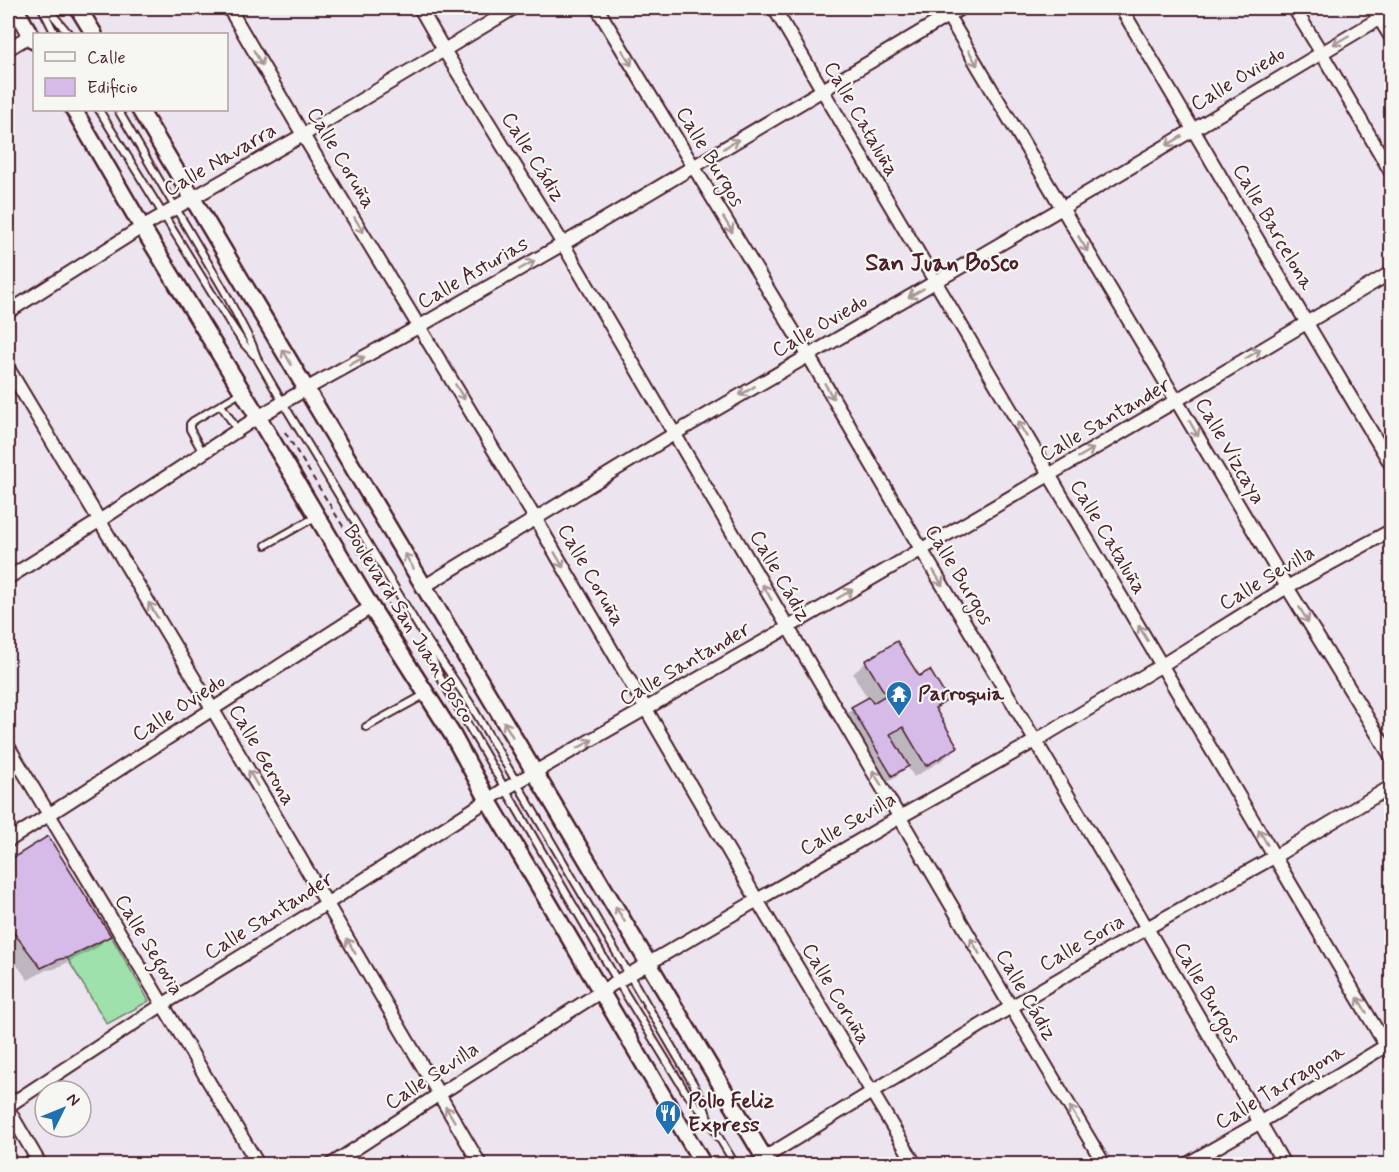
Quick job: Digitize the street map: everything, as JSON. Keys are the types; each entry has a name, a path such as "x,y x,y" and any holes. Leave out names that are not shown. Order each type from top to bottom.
{"street":[{"path":"8,50 33,38 15,8"},
{"path":"78,8 93,33"},
{"name":"Calle Coruña","path":"229,8 303,135 535,518 757,900 915,1164"},
{"name":"Calle Cádiz","path":"420,8 563,244 1104,1164"},
{"name":"Calle Navarra","path":"8,312 142,227 303,135 514,8"},
{"name":"Calle Burgos","path":"597,8 808,355 1284,1164"},
{"name":"Calle Cataluña","path":"774,8 1274,857 1390,1048"},
{"name":"Calle Asturias","path":"8,578 258,417 563,244 822,90 946,11 960,8"},
{"name":"Calle Barcelona","path":"1121,8 1392,466"},
{"path":"1294,8 1392,174"},
{"name":"Calle Oviedo","path":"425,586 674,434 1194,129 1321,52 1376,13 1392,10"},
{"name":"Calle Vizcaya","path":"946,11 1287,587 1392,758"},
{"path":"1376,13 1392,39"},
{"name":"Boulevard San Juan Bosco","path":"75,111 371,607 452,734 488,800 703,1164"},
{"name":"Boulevard San Juan Bosco","path":"141,111 766,1161"},
{"name":"Calle Santander","path":"8,1108 162,1005 327,904 505,789 787,628 1392,272"},
{"name":"Calle Gerona","path":"8,368 213,710 480,1164"},
{"name":"Calle Sevilla","path":"332,1164 618,982 1035,741 1287,587 1392,530"},
{"name":"Calle Oviedo","path":"8,841 371,607"},
{"name":"Calle Segovia","path":"8,746 258,1164"},
{"name":"Calle Soria","path":"766,1161 1011,1007 1274,857 1392,786"},
{"name":"Calle Tarragona","path":"1187,1164 1390,1048"},
{"path":"8,1108 40,1164"}],"lane":[{"path":"42,8 54,33"},
{"path":"47,8 68,33"},
{"path":"100,111 230,323 258,360"},
{"path":"119,111 225,292 258,360 283,403 421,632 470,703 631,975 694,1085 709,1121"},
{"path":"203,453 190,429 190,424 243,392"},
{"path":"221,405 238,430"},
{"path":"266,545 317,516"},
{"path":"421,632 440,677 618,982 685,1091 709,1121 735,1164"},
{"path":"366,727 426,693"}],"green space":[{"path":"111,936 149,1001 107,1024 67,958"}],"building":[{"name":"Parroquia","path":"897,641 919,676 930,670 948,700 935,708 958,747 926,766 903,727 890,734 909,766 892,776 851,707 869,697 873,703 886,695 865,661"},
{"path":"48,836 111,936 41,968 8,925 8,861"}],"place":[{"name":"Parroquia","path":"899,717"},
{"name":"Pollo Feliz Express","path":"668,1136"}],"district":[{"name":"San Juan Bosco","path":"942,263"}]}
